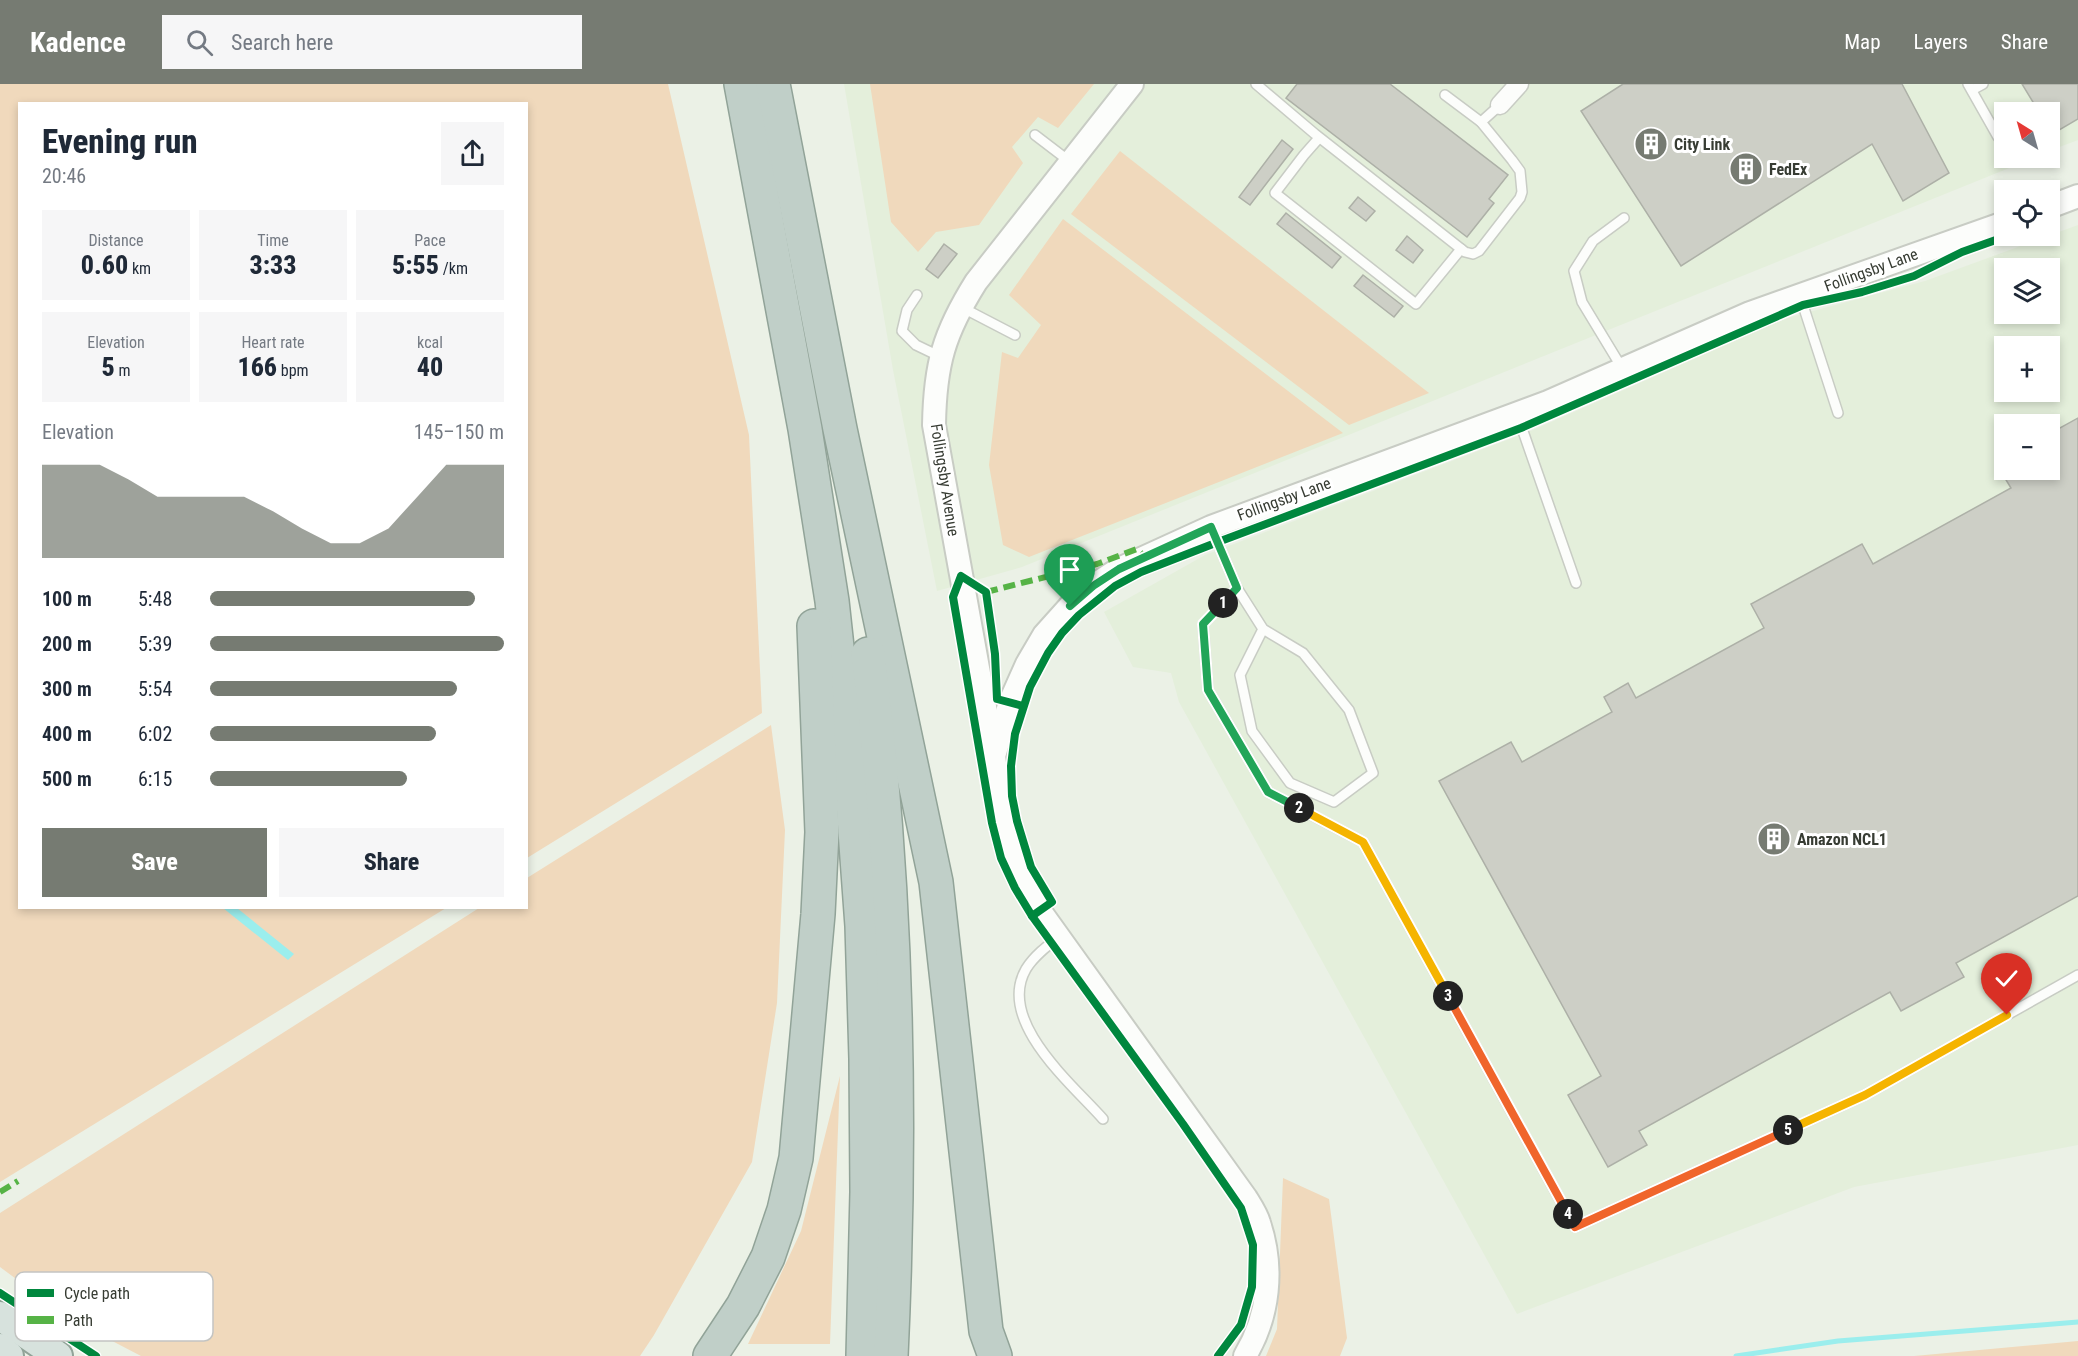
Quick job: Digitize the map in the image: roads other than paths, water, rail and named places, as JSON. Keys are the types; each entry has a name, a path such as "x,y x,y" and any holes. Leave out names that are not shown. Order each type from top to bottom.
{"highway":[{"path":"741,84 805,429 833,613 851,776 862,926 867,1192 862,1356"},
{"path":"773,84 840,429 936,882 986,1332 995,1356"},
{"path":"711,1356 743,1306 768,1257 784,1210 796,1158 803,1090 819,914 822,832 805,429"},
{"path":"840,429 871,678 893,920 897,1077 897,1225 891,1356"}],"main road":[{"path":"0,1316 15,1326"},
{"path":"36,1341 58,1356"},
{"path":"0,1348 9,1356"}],"street":[{"name":"Follingsby Avenue","path":"994,756 934,424 935,394 941,357 948,332 976,282 1132,84"},
{"path":"1500,105 1519,84"},
{"path":"2060,203 2078,197"},
{"name":"Follingsby Lane","path":"1245,1356 1256,1335 1267,1291 1268,1268 1259,1222 1240,1190 1028,891 1012,858 1004,830 994,756 1010,702 1027,664 1044,635 1070,606 1093,586 1119,569 1211,527 1517,414 1750,313 1994,227"}],"lane":[{"path":"1256,84 1319,138 1461,249 1473,254 1479,251 1520,198 1522,192 1520,171 1481,122 1445,95"},
{"path":"1983,84 1970,87 1994,130"},
{"path":"1481,122 1500,105"},
{"path":"1035,135 1071,162"},
{"path":"1319,138 1275,193 1416,304 1461,249"},
{"path":"1623,370 1582,302 1574,270 1593,241 1624,218"},
{"path":"917,295 907,310 902,331 916,345 941,357"},
{"path":"1800,296 1839,413"},
{"path":"960,307 1015,334"},
{"path":"1517,414 1576,583"},
{"path":"1211,527 1237,588 1263,629 1303,653 1349,710 1373,773 1335,802 1290,783 1252,731 1240,675 1263,629"},
{"path":"1237,588 1203,624 1208,690 1268,792 1363,842 1575,1227 1865,1095 2078,975"},
{"path":"1059,937 1033,959 1025,971 1020,984 1020,1002 1030,1035 1103,1119"}],"water":[{"path":"224,909 238,909 294,954 288,960"}],"waterway":[{"path":"1736,1356 1838,1341 2078,1322"}],"place":[{"name":"City Link","path":"1651,144"},
{"name":"FedEx","path":"1746,169"},
{"name":"Amazon NCL1","path":"1774,839"}]}
